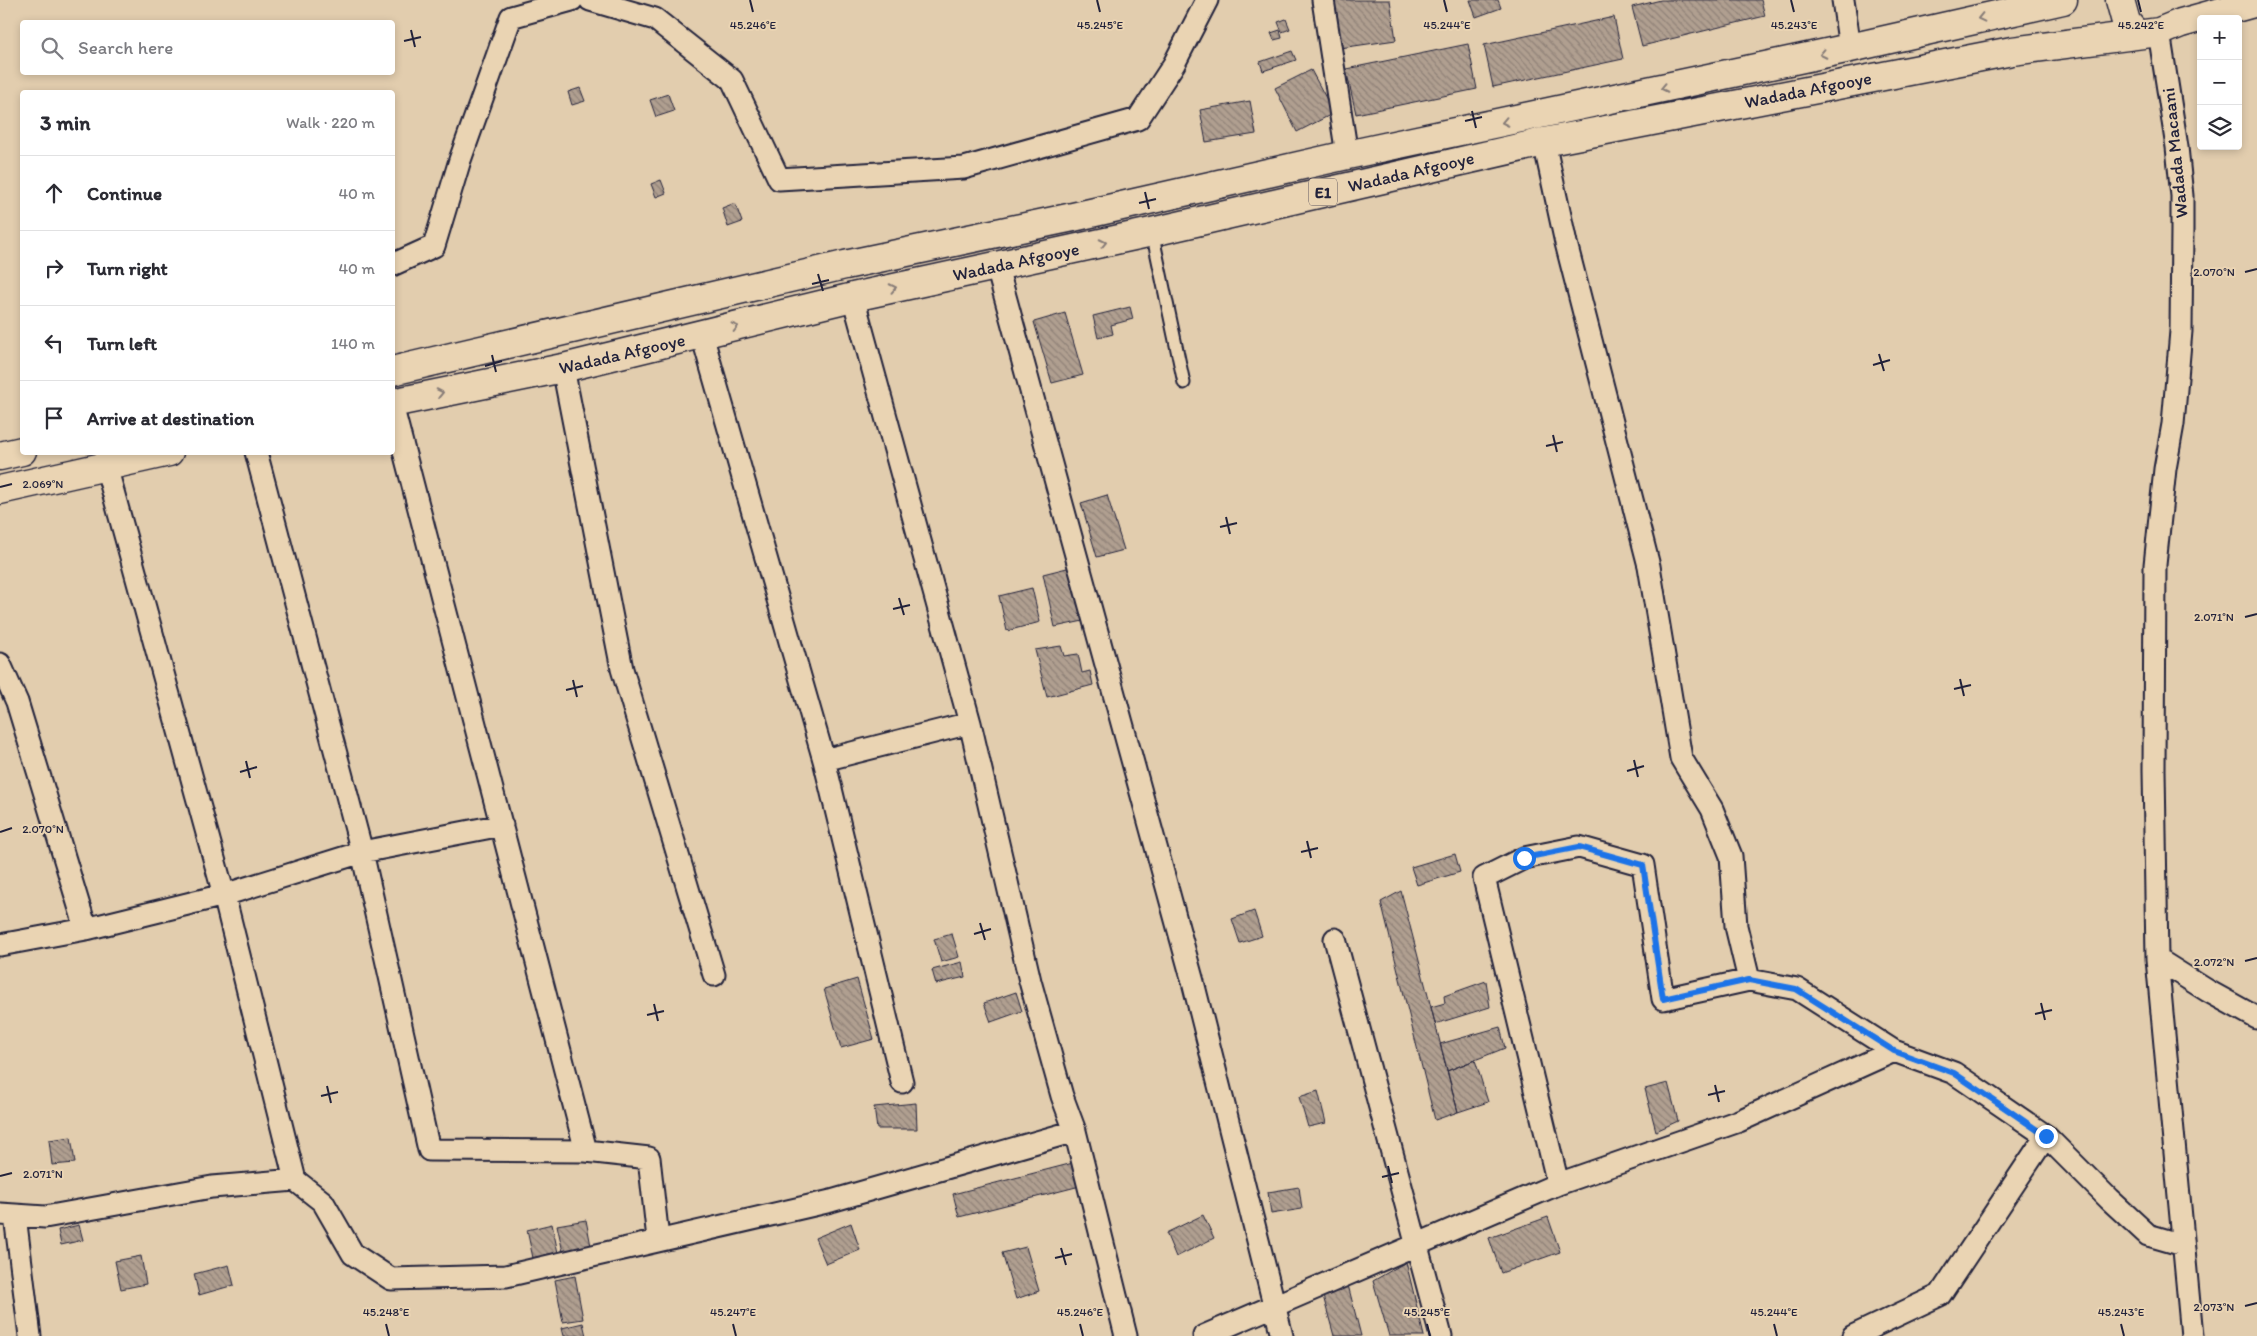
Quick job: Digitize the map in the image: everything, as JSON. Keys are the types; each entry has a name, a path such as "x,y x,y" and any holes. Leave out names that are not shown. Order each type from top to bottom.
{"highway":[{"name":"Wadada Afgooye","path":"395,370 845,264 1073,217 1347,154 1850,48 2061,0"},
{"path":"2120,0 2126,22 2165,22"},
{"name":"Wadada Afgooye","path":"395,403 563,368 853,297 998,267 1544,142 2165,22 2257,2"},
{"path":"0,456 20,451"},
{"path":"0,490 156,455"}],"street":[{"path":"395,264 434,246 460,160 511,18 572,0"},
{"path":"590,0 655,18 732,80 779,179 964,168 1138,119 1174,64 1208,0"},
{"path":"1323,0 1347,154"},
{"path":"1842,0 1850,48"},
{"name":"Wadada Macaani","path":"2165,22 2182,196 2180,331 2173,424 2165,469 2156,566 2154,770 2157,959 2192,1336"},
{"path":"1544,142 1566,243 1649,566 1682,758 1712,809 1732,856 1736,926 1749,980"},
{"path":"998,267 1193,982 1282,1336"},
{"path":"853,297 970,723 1030,980 1062,1096 1075,1131 1125,1336"},
{"path":"702,335 824,760 902,1082"},
{"path":"563,368 622,669 714,975"},
{"path":"395,415 586,1151"},
{"path":"257,455 362,852 429,1150 586,1151 649,1158 658,1239"},
{"path":"106,466 224,895 295,1180 323,1202 353,1254 392,1279 506,1276 658,1239 830,1201 1075,1131"},
{"path":"0,664 17,702 86,929"},
{"path":"824,760 970,723"},
{"path":"0,945 86,929 224,895 362,852 502,825"},
{"path":"1558,1184 1484,878 1524,858 1579,847 1643,865 1663,999 1749,980 1796,989 1894,1051 1954,1073 2046,1136 2148,1234 2183,1245"},
{"path":"1335,939 1418,1244 1441,1336"},
{"path":"2157,959 2208,991 2257,1018"},
{"path":"1204,1336 1558,1184 1739,1121 1894,1051"},
{"path":"1853,1336 1940,1294 2046,1136"},
{"path":"30,1336 8,1215 45,1217 212,1187 295,1180"}],"lane":[{"path":"1152,232 1184,383"}],"building":[{"path":"1333,0 1390,0 1396,40 1340,48"},
{"path":"1470,0 1498,0 1501,8 1476,17"},
{"path":"1661,0 1761,0 1765,16 1642,46 1632,7"},
{"path":"1614,17 1623,59 1493,87 1484,45"},
{"path":"1286,19 1290,29 1282,32 1278,22"},
{"path":"1280,30 1282,38 1274,40 1271,33"},
{"path":"1468,44 1477,89 1356,114 1346,69"},
{"path":"1292,51 1296,60 1263,71 1260,62"},
{"path":"1311,70 1334,113 1297,132 1275,88"},
{"path":"580,88 585,101 572,105 568,92"},
{"path":"668,94 674,111 656,117 650,100"},
{"path":"1250,101 1256,134 1206,142 1200,110"},
{"path":"661,180 666,193 656,197 651,184"},
{"path":"735,203 742,222 728,227 722,208"},
{"path":"1130,307 1133,319 1111,325 1113,334 1098,338 1093,316"},
{"path":"1065,313 1083,375 1052,383 1034,322"},
{"path":"1107,495 1124,550 1097,557 1081,503"},
{"path":"1075,566 1088,620 1055,627 1043,574"},
{"path":"1032,588 1040,622 1007,631 999,596"},
{"path":"1061,646 1064,656 1078,654 1082,673 1090,671 1093,685 1047,697 1035,650"},
{"path":"1455,854 1460,872 1417,885 1411,867"},
{"path":"1401,891 1458,1112 1435,1120 1381,902"},
{"path":"1254,911 1262,936 1240,943 1232,919"},
{"path":"952,934 959,957 941,962 934,939"},
{"path":"962,962 965,977 936,984 932,970"},
{"path":"857,979 874,1039 841,1048 824,989"},
{"path":"1486,981 1490,1007 1435,1024 1431,1007 1445,1003 1444,996"},
{"path":"1016,992 1022,1011 991,1022 984,1003"},
{"path":"1500,1027 1505,1048 1447,1071 1440,1044"},
{"path":"1475,1060 1488,1102 1458,1112 1447,1071"},
{"path":"1668,1083 1678,1121 1656,1131 1645,1089"},
{"path":"1318,1091 1326,1123 1308,1127 1299,1097"},
{"path":"916,1103 917,1129 877,1129 874,1107"},
{"path":"71,1137 75,1163 52,1165 49,1140"},
{"path":"1073,1163 1080,1186 959,1217 953,1194"},
{"path":"1299,1187 1302,1209 1271,1214 1268,1192"},
{"path":"1203,1215 1214,1238 1176,1257 1166,1233"},
{"path":"1548,1217 1560,1252 1501,1273 1489,1238"},
{"path":"586,1220 591,1246 563,1252 557,1225"},
{"path":"851,1223 860,1250 826,1264 815,1238"},
{"path":"552,1224 558,1253 533,1258 527,1230"},
{"path":"79,1225 83,1240 61,1245 58,1230"},
{"path":"1026,1247 1039,1291 1016,1299 1002,1253"},
{"path":"141,1256 146,1284 121,1289 115,1261"},
{"path":"1406,1262 1424,1336 1389,1336 1373,1281"},
{"path":"229,1265 234,1285 199,1295 194,1274"},
{"path":"575,1276 583,1319 563,1322 555,1280"},
{"path":"1347,1281 1361,1336 1334,1336 1323,1296"},
{"path":"583,1323 586,1336 564,1336 562,1328"}],"route":[{"path":"1524,858 1579,847 1643,865 1663,999 1749,980 1796,989 1894,1051 1954,1073 2046,1136"}]}
